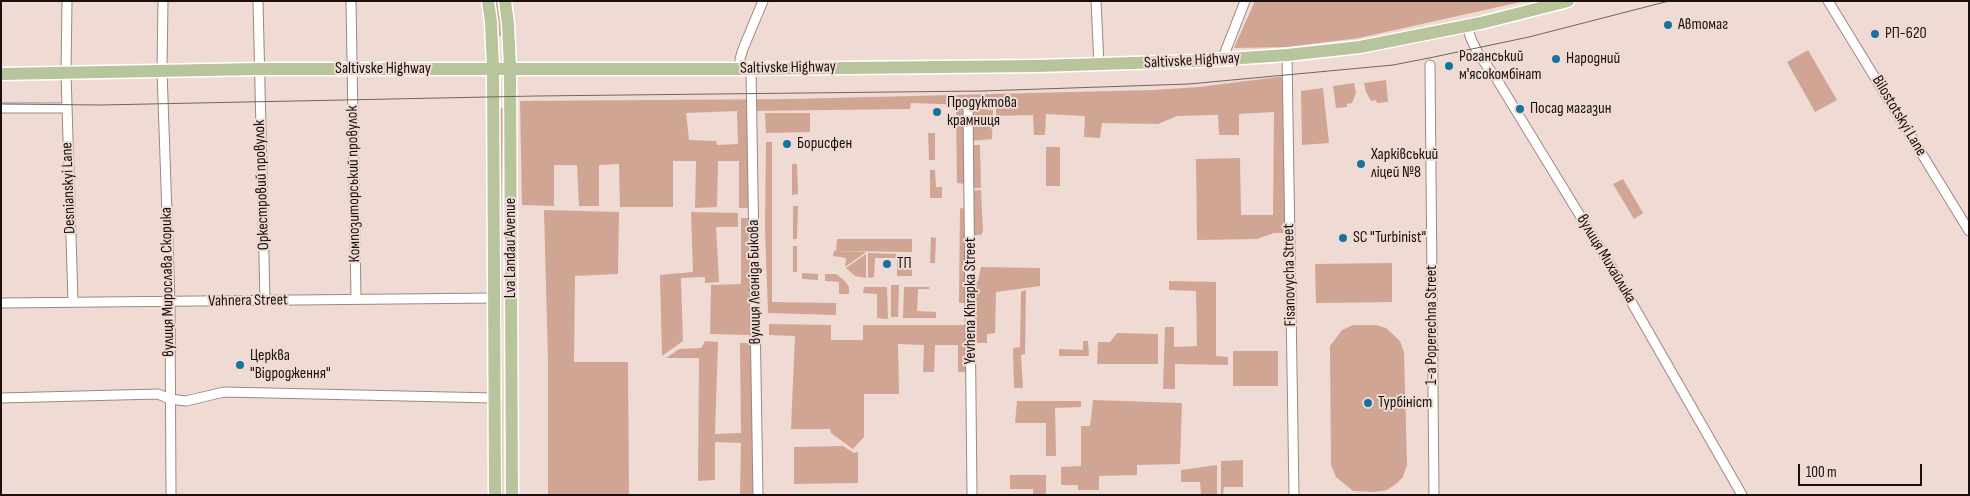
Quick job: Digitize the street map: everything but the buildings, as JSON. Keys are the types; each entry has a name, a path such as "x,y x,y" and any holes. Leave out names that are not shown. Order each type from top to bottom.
{"main road":[{"name":"Lva Landau Avenue","path":"488,1 493,68 495,495"},
{"name":"Lva Landau Avenue","path":"505,1 510,68 512,495"},
{"name":"Saltivske Highway","path":"1,74 259,69 746,69 1099,65 1222,60 1360,47 1467,26 1568,1"}],"street":[{"name":"Desnianskyi Lane","path":"67,1 66,73 73,302"},
{"name":"вулиця Мирослава Скорика","path":"162,1 162,70 170,302 171,495"},
{"name":"Оркестровий провулок","path":"258,1 265,301"},
{"name":"Композиторський провулок","path":"351,1 356,300"},
{"name":"вулиця Леоніда Бикова","path":"758,495 746,69 740,59 763,1"},
{"path":"1096,1 1099,65"},
{"path":"1222,60 1245,1"},
{"name":"Bilostotskyi Lane","path":"1828,1 1969,231"},
{"name":"вулиця Михайлика","path":"1467,26 1479,55 1498,81 1609,263 1742,495"},
{"name":"Fisanovycha Street","path":"1287,55 1294,495"},
{"name":"1-a Poperechna Street","path":"1430,65 1434,495"},
{"name":"Yevhena Khrapka Street","path":"968,107 972,495"},
{"path":"1,108 67,108"},
{"name":"Vahnera Street","path":"1,303 494,298"},
{"path":"1,398 158,394 170,399 186,401 224,392 494,398"}],"shaded area":[{"path":"493,1 497,1 503,36 498,36"},
{"path":"1255,1 1525,1 1359,38 1287,47 1234,48"},
{"path":"1808,50 1837,100 1815,112 1787,62"},
{"path":"1286,76 1287,233 1274,233 1257,239 1197,240 1196,159 1240,158 1241,215 1273,215 1274,112 1239,114 1239,135 1219,135 1218,115 1214,115 1177,116 1158,124 1102,123 1100,138 1084,137 1085,116 1046,114 1045,135 1034,135 1033,115 996,116 996,108 968,105 911,103 910,109 748,111 749,208 739,208 739,161 718,161 717,207 695,208 696,161 673,161 673,207 620,207 619,164 599,165 599,206 579,206 577,165 554,165 554,206 522,205 520,101 791,99 1153,90 1199,87","holes":["737,111 738,144 717,145 716,141 689,140 686,113"]},
{"path":"1386,80 1388,102 1377,103 1376,100 1371,101 1364,83"},
{"path":"1354,83 1356,93 1352,103 1347,104 1347,107 1336,108 1333,86"},
{"path":"1323,88 1329,143 1302,145 1301,91"},
{"path":"498,108 503,108 501,221 503,495 499,495"},
{"path":"970,108 993,110 992,139 971,141"},
{"path":"956,109 964,109 965,184 957,183"},
{"path":"765,113 810,113 810,132 766,133"},
{"path":"928,133 935,133 935,160 929,160"},
{"path":"766,142 772,142 772,302 836,303 836,315 768,313 765,229"},
{"path":"970,145 980,145 981,188 971,188"},
{"path":"1046,147 1060,147 1060,186 1046,186"},
{"path":"792,164 797,164 798,194 792,195"},
{"path":"930,170 935,170 936,187 942,187 942,198 930,198"},
{"path":"1623,179 1643,213 1634,219 1613,184"},
{"path":"981,190 983,232 981,235 972,235 971,191"},
{"path":"793,206 798,206 797,239 793,239"},
{"path":"960,208 967,209 966,303 959,303"},
{"path":"544,210 619,212 618,274 575,276 574,362 628,362 629,495 548,495 548,361"},
{"path":"691,212 738,213 738,227 716,227 719,282 705,283 705,277 681,278 683,341 662,356 660,275 693,272"},
{"path":"741,218 749,218 751,335 710,334 711,285 741,284"},
{"path":"931,237 936,238 935,263 930,263"},
{"path":"837,239 912,239 912,252 836,251"},
{"path":"793,246 797,246 797,272 793,272"},
{"path":"834,251 866,252 845,267 846,258 833,256"},
{"path":"868,253 896,254 896,258 875,258 874,277 868,278"},
{"path":"866,254 866,278 855,276 846,268"},
{"path":"897,255 912,255 912,276 897,276"},
{"path":"1392,263 1392,302 1316,303 1315,264"},
{"path":"981,267 1040,268 1040,286 996,292 995,333 987,334 987,343 973,343 974,284 978,281"},
{"path":"802,273 818,274 818,280 802,279"},
{"path":"825,274 836,274 844,280 849,287 849,294 839,294 839,282 825,281"},
{"path":"1169,281 1216,282 1216,356 1228,357 1228,365 1175,364 1175,389 1163,389 1165,327 1174,327 1174,347 1197,346 1196,291 1169,290"},
{"path":"891,285 899,285 898,317 891,317"},
{"path":"864,287 887,287 888,319 877,318 877,294 863,293"},
{"path":"904,287 929,287 929,289 918,289 917,311 936,312 936,318 903,318"},
{"path":"1026,290 1025,354 1021,355 1023,388 1014,388 1013,348 1020,347 1021,292"},
{"path":"769,324 831,325 831,340 863,340 863,325 968,325 968,372 958,372 958,345 935,345 934,372 923,372 924,345 898,344 899,394 864,394 864,437 853,449 831,433 830,429 791,429 795,336 769,335"},
{"name":"Турбініст","path":"1353,325 1376,325 1386,328 1400,341 1404,352 1407,465 1403,477 1387,490 1375,492 1353,491 1336,477 1331,465 1330,346 1342,330"},
{"path":"1117,333 1158,334 1158,364 1097,364 1098,342 1110,342"},
{"path":"705,341 718,342 715,434 741,433 740,343 752,343 754,495 740,495 741,443 715,442 715,480 698,481 699,358 666,358 679,349 701,348"},
{"path":"1083,341 1088,341 1089,356 1059,356 1059,349 1083,350"},
{"path":"1233,351 1278,351 1278,386 1233,386"},
{"path":"1093,400 1182,403 1180,464 1137,465 1137,475 1099,476 1099,490 1078,490 1078,485 1061,485 1061,467 1081,466 1081,426 1090,426"},
{"path":"1017,401 1081,401 1081,407 1055,408 1056,456 1046,456 1046,423 1015,423"},
{"path":"843,446 854,453 858,452 858,483 794,484 794,447"},
{"path":"1243,460 1243,487 1224,487 1223,495 1221,495 1221,461"},
{"path":"1217,465 1217,495 1201,495 1200,482 1181,482 1181,470"},
{"path":"1010,475 1046,475 1046,495 1033,495 1033,489 1010,489"}],"tram line":[{"path":"1,104 101,105 536,96 982,91 1189,84 1393,65 1529,37 1669,1"}],"place":[{"name":"Автомаг","path":"1668,25"},
{"name":"РП-620","path":"1875,34"},
{"name":"Народний","path":"1556,59"},
{"name":"Роганський м'ясокомбінат","path":"1449,66"},
{"name":"Посад магазин","path":"1520,109"},
{"name":"Продуктова крамниця","path":"937,112"},
{"name":"Борисфен","path":"787,144"},
{"name":"Харківський ліцей №8","path":"1361,164"},
{"name":"SC \"Turbinist\"","path":"1343,238"},
{"name":"ТП","path":"887,264"},
{"name":"Церква \"Відродження\"","path":"240,365"},
{"name":"Турбініст","path":"1368,403"}]}
